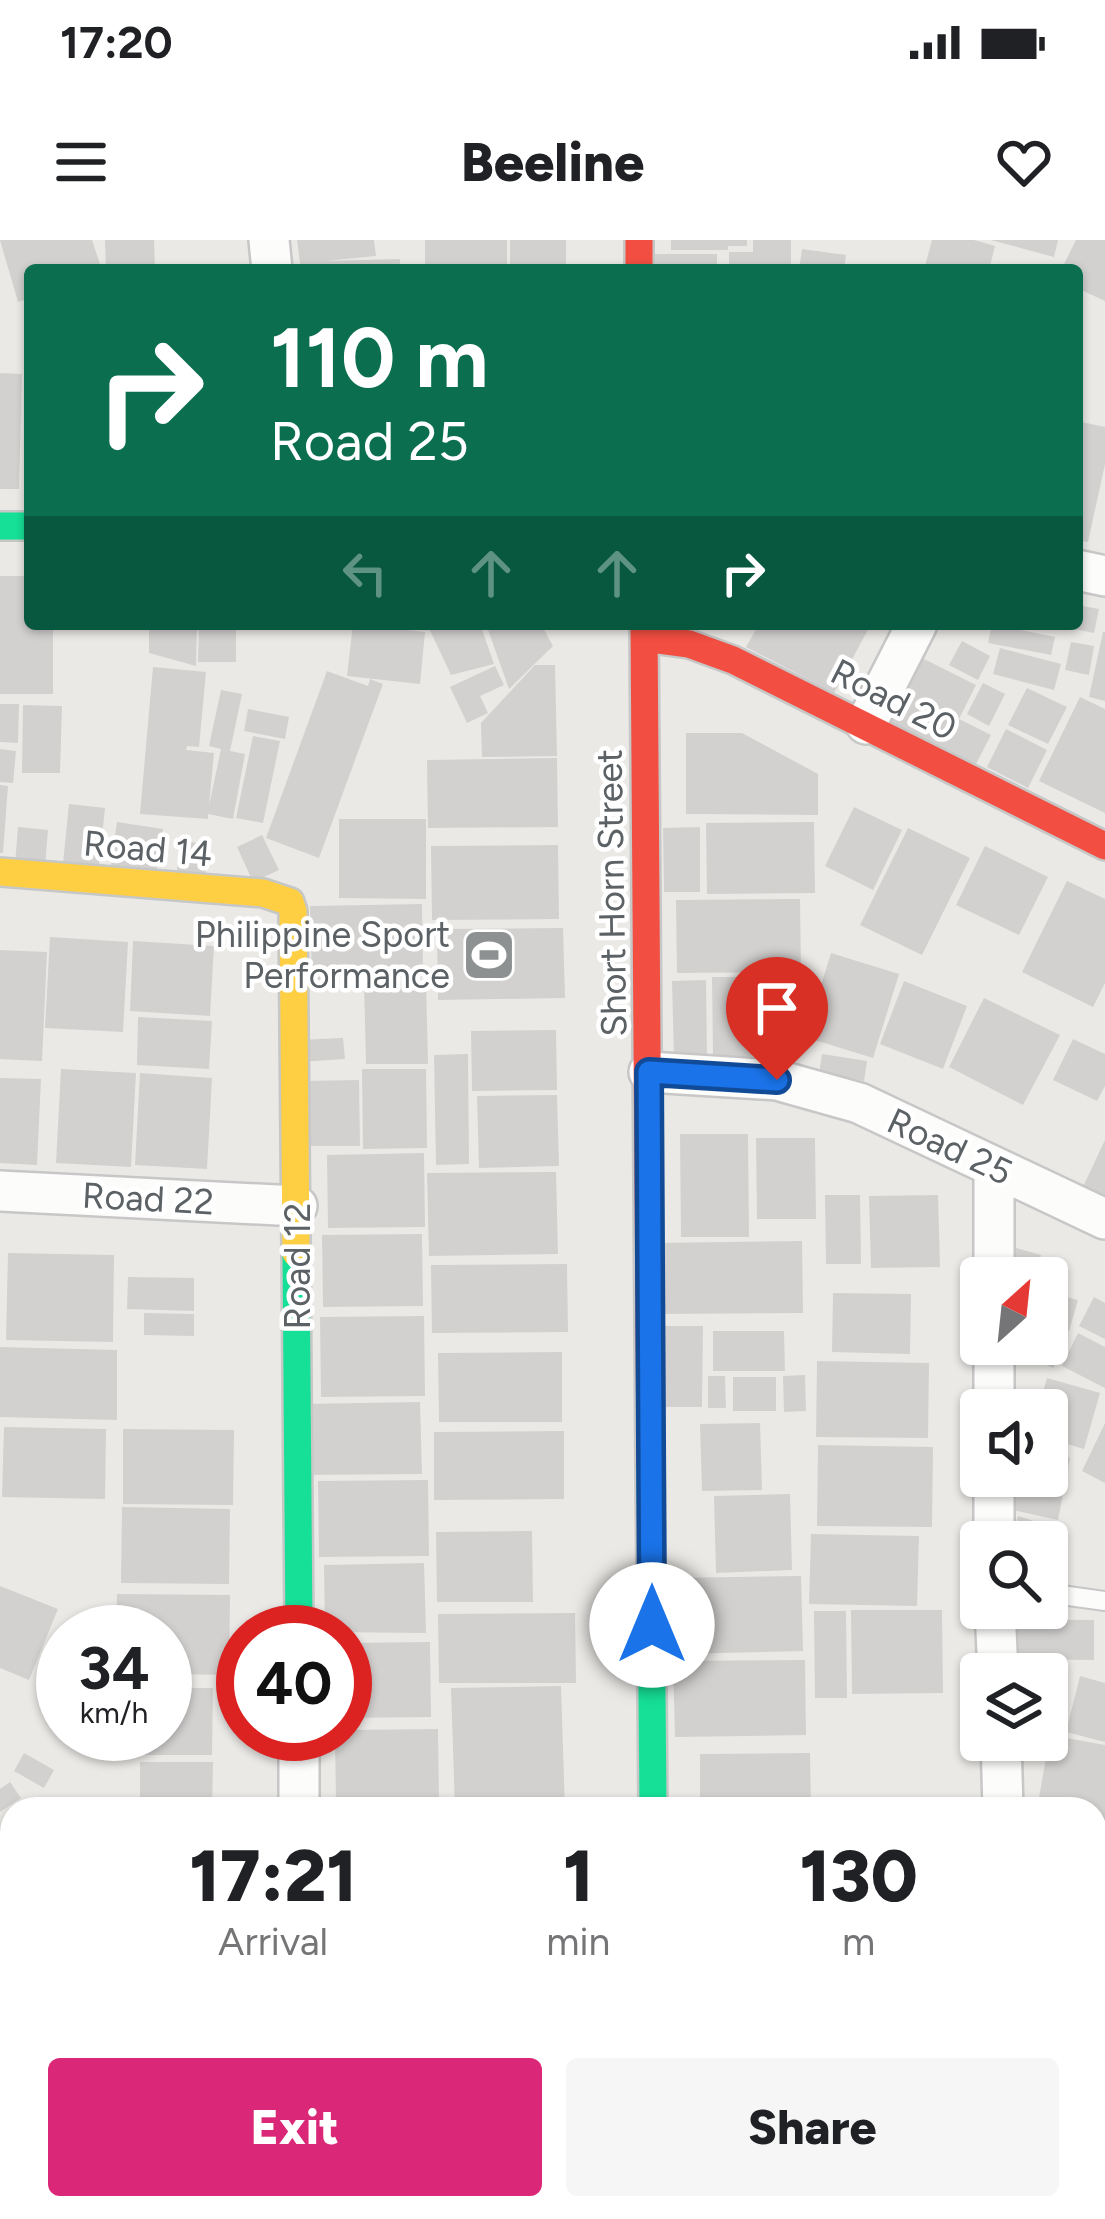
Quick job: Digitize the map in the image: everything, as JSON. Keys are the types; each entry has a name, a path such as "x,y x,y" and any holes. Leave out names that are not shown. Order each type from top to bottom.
{"street":[{"path":"866,724 913,630"},
{"name":"Road 20","path":"644,631 733,659 1105,846"},
{"name":"Short Horn Street","path":"644,631 653,1797"},
{"name":"Road 14","path":"0,872 263,893 290,902"},
{"name":"Road 12","path":"290,902 294,924 298,1605"},
{"name":"Road 25","path":"649,1072 777,1080 859,1103 1105,1219"},
{"path":"994,1167 994,1257"},
{"name":"Road 22","path":"0,1191 297,1206"},
{"path":"299,1761 299,1797"},
{"path":"1001,1761 1003,1797"}],"lane":[{"path":"1068,1596 1105,1601"}],"building":[{"path":"0,240 92,240 100,264 24,264 24,300 18,302"},
{"path":"105,240 154,240 155,264 106,264"},
{"path":"297,240 374,240 376,256 325,261 400,259 400,264 300,264"},
{"path":"425,240 507,240 507,264 425,264"},
{"path":"510,240 566,240 566,264 510,264"},
{"path":"671,240 747,240 747,246 671,250"},
{"path":"753,240 791,240 791,264 729,264 729,252 753,252"},
{"path":"932,240 974,240 995,246 990,264 926,264"},
{"path":"991,240 1058,240 1054,257"},
{"path":"1076,240 1105,240 1105,301 1083,291 1083,264 1064,264"},
{"path":"802,249 846,255 845,264 800,264"},
{"path":"653,254 717,254 717,264 654,264"},
{"path":"0,373 22,374 19,489 0,489"},
{"path":"1083,422 1105,427 1105,464 1088,542 1083,541"},
{"path":"0,576 24,576 24,630 53,630 53,694 0,694"},
{"path":"1083,606 1099,609 1094,633 1079,630"},
{"path":"149,630 197,630 196,666 149,653"},
{"path":"199,630 236,630 236,662 198,662"},
{"path":"352,630 425,632 420,684 347,676"},
{"path":"430,630 482,630 494,664 451,675"},
{"path":"488,630 544,630 553,646 509,689"},
{"path":"756,630 868,630 834,693 746,647"},
{"path":"991,630 1055,637 1051,655 988,643"},
{"path":"1105,632 1105,701 1089,697"},
{"path":"962,641 990,656 978,680 949,665"},
{"path":"1071,642 1094,646 1089,675 1065,670"},
{"path":"898,646 976,685 959,719 991,735 975,766 866,712"},
{"path":"1000,648 1061,664 1054,690 993,674"},
{"path":"535,665 555,665 557,756 482,757 481,723"},
{"path":"495,666 504,685 480,696 488,713 467,723 450,687"},
{"path":"153,667 206,672 199,747 187,746 186,750 214,753 209,806 221,749 209,746 221,690 242,694 230,751 245,754 233,819 208,814 208,819 140,814"},
{"path":"327,671 368,686 370,679 383,684 319,858 266,838"},
{"path":"983,683 1005,694 989,726 967,714"},
{"path":"1027,688 1067,707 1048,744 1008,725"},
{"path":"1080,697 1105,709 1105,813 1039,781"},
{"path":"0,704 19,704 18,743 0,742"},
{"path":"23,705 62,706 60,773 22,773"},
{"path":"248,709 289,717 285,739 244,731"},
{"path":"1006,729 1047,750 1028,788 987,767"},
{"path":"686,733 742,733 818,774 818,815 686,814"},
{"path":"253,736 280,741 263,823 236,818"},
{"path":"0,749 16,751 13,783 0,782"},
{"path":"557,758 558,827 428,828 427,760"},
{"path":"0,785 8,786 3,853 0,853"},
{"path":"69,804 105,808 98,876 62,873"},
{"path":"854,807 902,830 873,890 825,866"},
{"path":"339,819 426,819 426,899 339,898"},
{"path":"117,822 163,829 155,880 110,873"},
{"path":"814,822 815,893 707,894 706,823"},
{"path":"18,827 48,830 45,866 15,864"},
{"path":"700,827 700,892 664,892 663,828"},
{"path":"908,828 970,858 922,955 860,925"},
{"path":"262,835 279,870 253,882 237,847"},
{"path":"180,841 209,844 204,883 176,879"},
{"path":"558,845 559,919 432,920 431,846"},
{"path":"985,846 1048,877 1019,935 956,905"},
{"path":"1067,881 1105,899 1105,983 1093,1007 1022,972"},
{"path":"800,899 801,972 677,973 676,900"},
{"path":"422,904 423,977 312,980 310,906"},
{"path":"563,928 565,998 438,1000 437,929"},
{"path":"50,937 128,942 123,1032 45,1028"},
{"path":"133,941 214,946 210,1016 130,1011"},
{"path":"0,950 47,952 42,1061 0,1059"},
{"path":"831,953 899,974 873,1058 805,1037"},
{"path":"712,977 761,977 761,1056 713,1056"},
{"path":"706,980 707,1059 674,1059 672,981"},
{"path":"364,981 426,981 428,1064 366,1064"},
{"path":"904,981 967,1006 943,1069 880,1044"},
{"path":"984,998 1060,1035 1023,1105 949,1067"},
{"path":"138,1017 212,1021 209,1069 137,1065"},
{"path":"556,1030 557,1090 472,1091 471,1031"},
{"path":"343,1038 345,1059 299,1062 298,1040"},
{"path":"1073,1039 1105,1054 1105,1086 1097,1101 1053,1080"},
{"path":"468,1054 469,1164 436,1165 434,1055"},
{"path":"822,1054 867,1061 864,1081 819,1074"},
{"path":"61,1069 136,1073 131,1167 56,1163"},
{"path":"362,1069 426,1069 427,1148 363,1149"},
{"path":"140,1073 212,1078 207,1169 135,1165"},
{"path":"0,1078 41,1079 37,1165 0,1163"},
{"path":"359,1080 360,1146 305,1146 304,1081"},
{"path":"557,1095 559,1166 479,1168 477,1096"},
{"path":"680,1134 748,1134 749,1237 681,1237"},
{"path":"756,1138 815,1138 816,1219 757,1219"},
{"path":"1105,1140 1105,1204 1080,1193"},
{"path":"424,1153 425,1227 328,1228 327,1155"},
{"path":"556,1172 558,1254 429,1256 427,1173"},
{"path":"825,1195 860,1195 861,1264 826,1264"},
{"path":"938,1195 940,1267 871,1268 869,1196"},
{"path":"422,1234 423,1306 323,1307 322,1235"},
{"path":"802,1241 803,1313 655,1314 654,1243"},
{"path":"1009,1246 1041,1255 1040,1257 1006,1257"},
{"path":"8,1253 114,1255 113,1342 6,1340"},
{"path":"567,1264 568,1332 432,1333 431,1265"},
{"path":"128,1277 194,1278 194,1311 127,1309"},
{"path":"833,1293 911,1294 910,1354 832,1352"},
{"path":"1068,1297 1078,1300 1068,1331"},
{"path":"1094,1297 1105,1303 1105,1339 1079,1326"},
{"path":"144,1313 194,1314 194,1336 144,1335"},
{"path":"424,1316 425,1396 321,1397 320,1317"},
{"path":"652,1326 703,1326 702,1407 652,1407"},
{"path":"713,1331 784,1331 785,1371 713,1371"},
{"path":"1078,1333 1105,1347 1105,1388 1062,1366 1068,1365"},
{"path":"0,1347 117,1350 117,1420 0,1417"},
{"path":"562,1352 562,1422 439,1422 438,1353"},
{"path":"817,1361 929,1363 928,1438 816,1437"},
{"path":"805,1375 806,1411 784,1412 783,1376"},
{"path":"708,1376 725,1376 726,1408 708,1408"},
{"path":"733,1377 776,1377 776,1411 733,1411"},
{"path":"1047,1378 1100,1393 1084,1449 1068,1444 1068,1389 1044,1389"},
{"path":"420,1402 422,1474 302,1475 301,1404"},
{"path":"760,1423 762,1490 702,1491 700,1424"},
{"path":"1105,1423 1105,1483 1082,1471"},
{"path":"4,1427 106,1429 105,1499 2,1497"},
{"path":"123,1429 234,1430 233,1505 123,1504"},
{"path":"564,1431 564,1499 434,1500 434,1432"},
{"path":"818,1445 933,1447 932,1527 817,1526"},
{"path":"428,1480 429,1556 319,1557 318,1481"},
{"path":"790,1494 792,1570 716,1573 714,1496"},
{"path":"1011,1497 1062,1497 1058,1520 1008,1509"},
{"path":"122,1507 230,1509 229,1584 121,1583"},
{"path":"532,1531 533,1602 437,1602 436,1532"},
{"path":"811,1534 919,1536 917,1606 809,1604"},
{"path":"424,1563 426,1633 372,1632 372,1605 325,1605 324,1565"},
{"path":"801,1576 803,1651 674,1654 673,1578"},
{"path":"0,1586 48,1605 36,1605 36,1663 29,1680 0,1668"},
{"path":"117,1594 230,1595 230,1605 216,1605 216,1675 192,1674 192,1605 117,1605"},
{"path":"851,1610 942,1610 943,1693 852,1694"},
{"path":"814,1611 846,1611 847,1698 815,1698"},
{"path":"575,1613 576,1683 439,1683 438,1614"},
{"path":"1068,1620 1094,1620 1094,1660 1068,1660 1068,1653 999,1653 998,1629 1068,1629"},
{"path":"430,1642 431,1717 372,1718 372,1643"},
{"path":"805,1660 806,1735 675,1737 673,1661"},
{"path":"1080,1676 1105,1683 1105,1742 1068,1733"},
{"path":"561,1686 565,1797 455,1797 451,1688"},
{"path":"192,1688 213,1688 212,1755 192,1755"},
{"path":"438,1729 439,1797 336,1797 335,1761 372,1761 372,1730"},
{"path":"1068,1738 1105,1745 1105,1797 1039,1797 1045,1761 1068,1761"},
{"path":"24,1753 54,1770 44,1788 14,1771"},
{"path":"810,1753 811,1797 700,1797 700,1754"},
{"path":"140,1762 213,1762 212,1797 140,1797"},
{"path":"10,1782 20,1797 0,1797 0,1789"}],"traffic: fast":[{"path":"0,526 24,526"},
{"path":"296,1253 299,1605"},
{"path":"650,1465 653,1797"}],"traffic: slow":[{"path":"0,872 263,893 290,902 296,1253"}],"traffic: jam":[{"path":"639,240 639,264"},
{"path":"644,630 650,1465"},
{"path":"644,638 689,644 733,660 1105,846"}],"place":[{"name":"Philippine Sport Performance","path":"489,955"}],"route":[{"path":"652,1625 649,1072 777,1080"}]}
